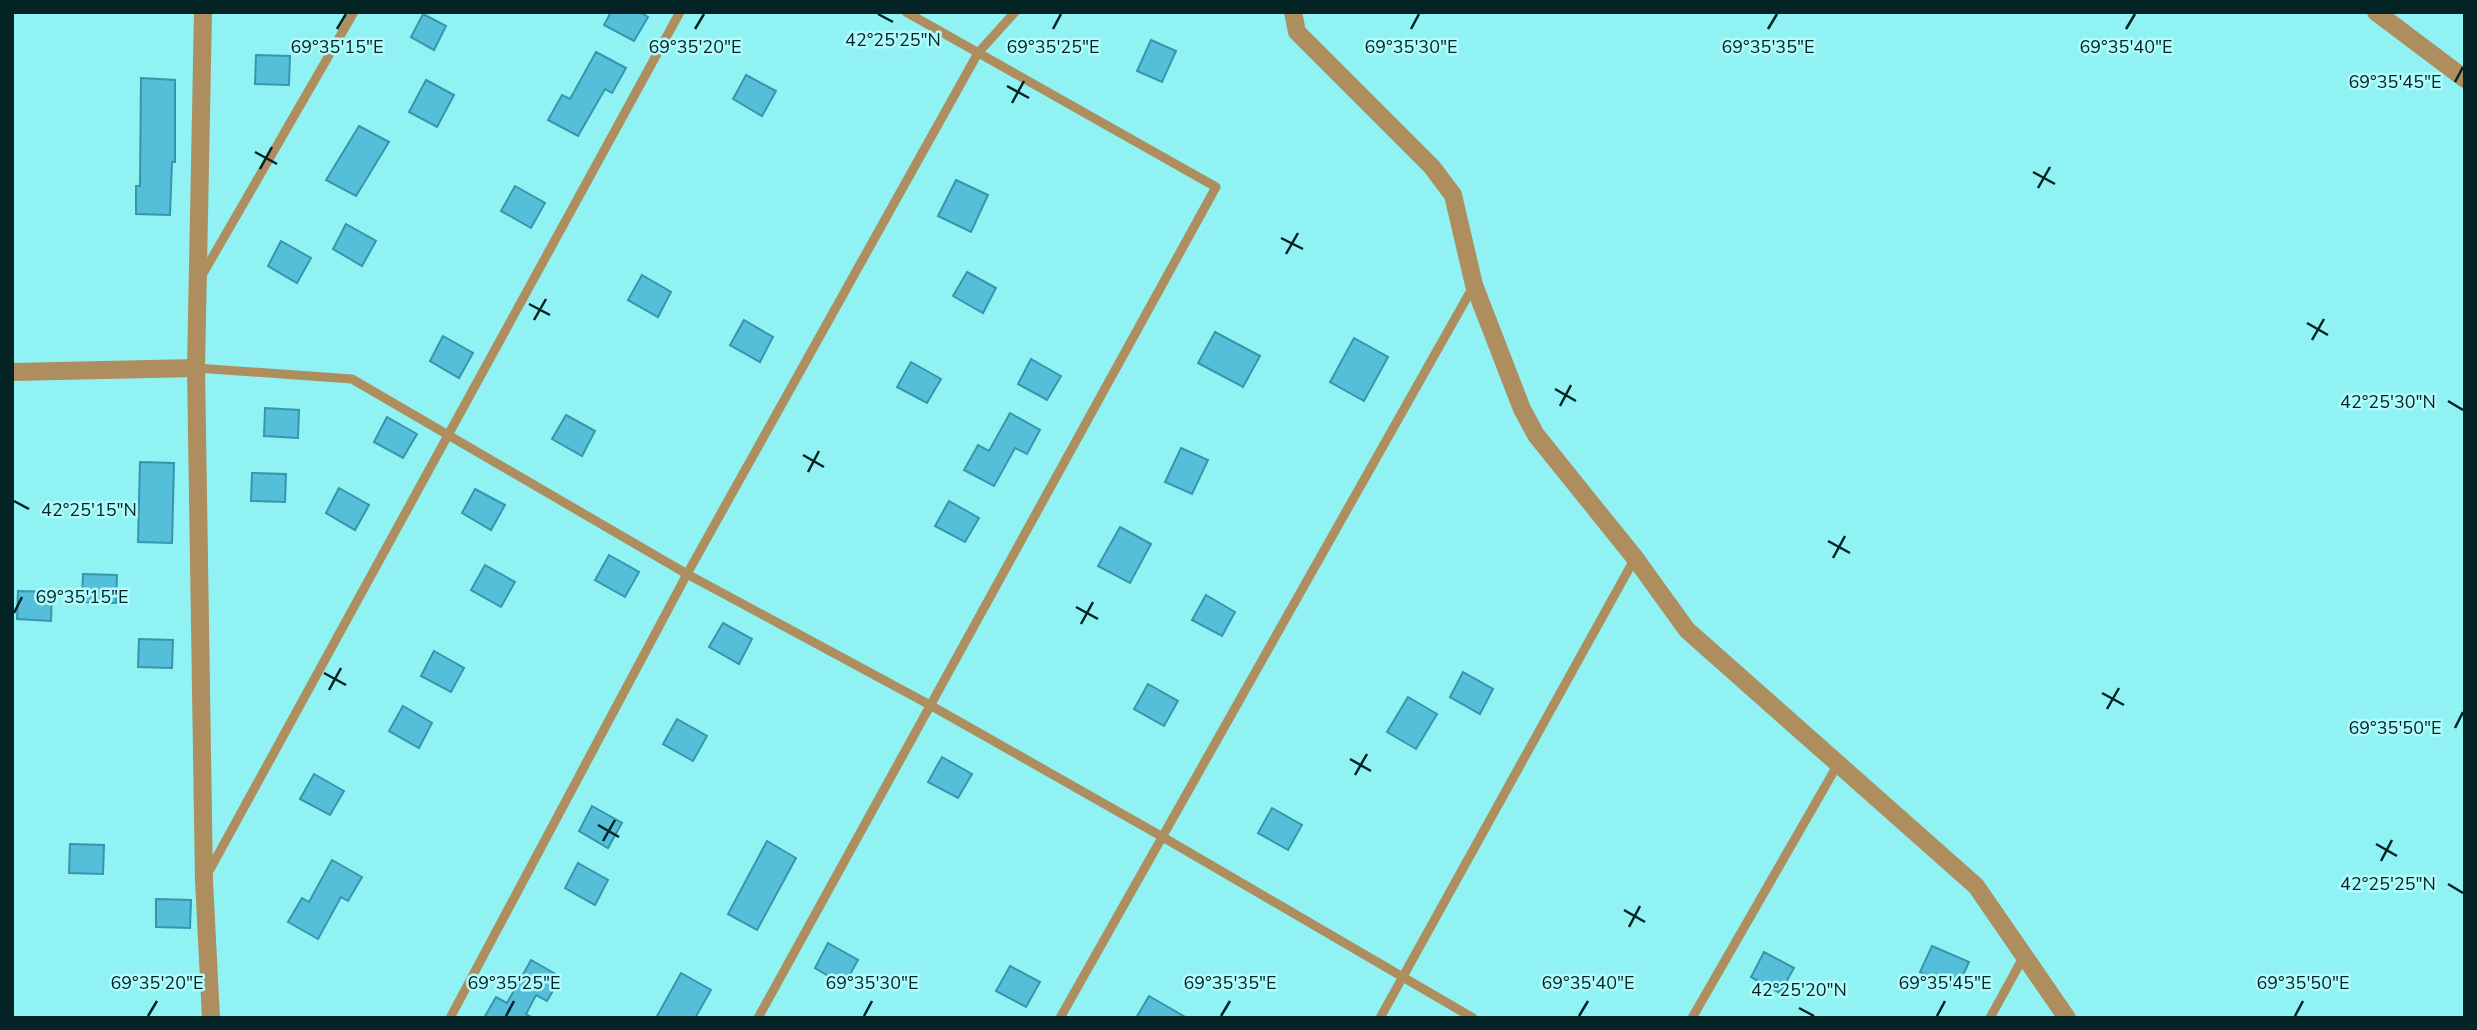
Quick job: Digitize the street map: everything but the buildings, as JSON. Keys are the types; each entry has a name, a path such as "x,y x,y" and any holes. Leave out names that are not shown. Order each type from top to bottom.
{"street":[{"path":"203,12 197,368 204,881 211,1018"},
{"path":"1293,12 1297,32 1432,167 1453,195 1474,285 1522,409 1536,435 1635,558 1687,630 1976,886 2067,1018"},
{"path":"2376,12 2465,79"},
{"path":"12,372 197,368"}],"lane":[{"path":"198,282 355,12"},
{"path":"204,881 680,12"},
{"path":"758,1018 1216,187 906,12"},
{"path":"450,1018 687,574 978,53 1015,12"},
{"path":"1060,1018 1474,285"},
{"path":"197,368 352,379 687,574 930,705 1161,836 1473,1018"},
{"path":"1380,1018 1635,558"},
{"path":"1692,1018 1838,764"},
{"path":"1990,1018 2024,956"}]}
